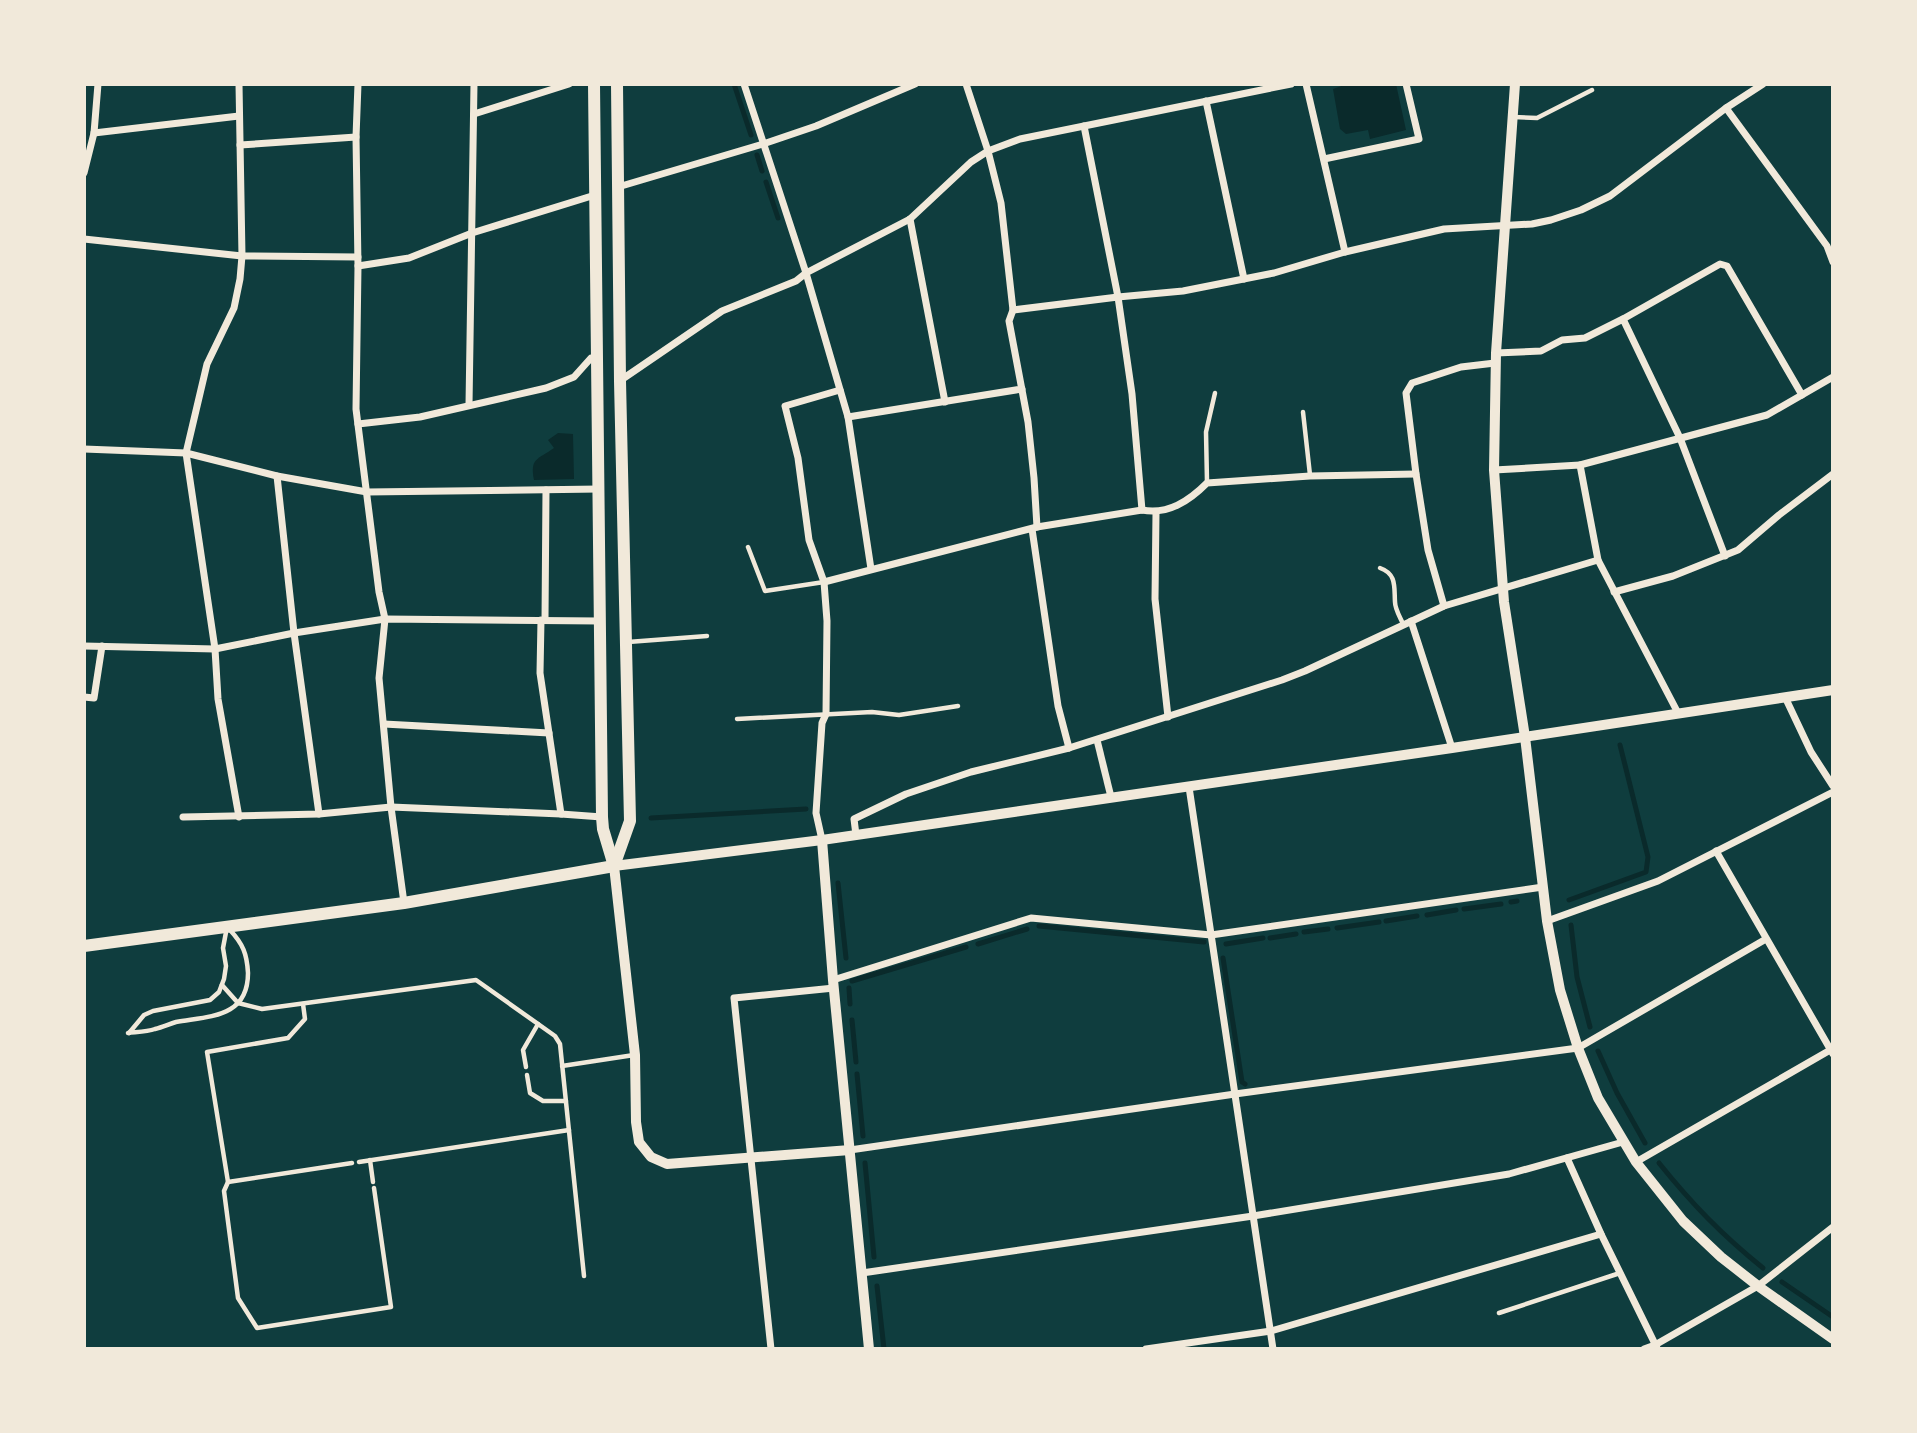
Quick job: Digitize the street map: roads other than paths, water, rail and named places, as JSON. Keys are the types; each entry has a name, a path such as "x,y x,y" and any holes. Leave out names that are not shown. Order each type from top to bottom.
{"main road":[{"path":"594,84 602,817 614,866 635,1055 639,1142 651,1157 667,1164 850,1150"},
{"path":"614,866 630,821 620,381 617,84"},
{"path":"84,946 404,902 614,866 822,840 1833,690"},
{"path":"822,840 869,1349"}],"street":[{"path":"84,173 94,133 98,84"},
{"path":"239,84 242,256 240,279 233,308 207,364 186,453 215,649 218,699 239,817"},
{"path":"358,84 356,409 384,619 379,678 391,807 404,902"},
{"path":"469,405 474,84"},
{"path":"474,114 569,84"},
{"path":"744,84 841,390 848,417 871,569"},
{"path":"618,187 816,126 915,84"},
{"path":"966,84 1002,202 1013,310 1009,321 1028,422 1035,528 1058,706 1069,748"},
{"path":"1240,84 1243,94"},
{"path":"620,381 722,311 796,281 911,219 971,162 988,151 1020,139 1291,84"},
{"path":"1306,84 1345,252"},
{"path":"1324,159 1419,139 1406,84"},
{"path":"1515,84 1496,358 1494,470 1503,589 1525,737 1547,921 1560,990 1578,1048 1598,1098 1636,1162 1683,1220 1721,1257 1833,1339"},
{"path":"1013,310 1183,291 1274,273 1345,252 1444,229 1532,224 1551,220 1610,196 1763,84"},
{"path":"1206,101 1244,279"},
{"path":"1727,108 1830,244 1833,262"},
{"path":"94,133 239,116"},
{"path":"1084,126 1118,297 1132,394 1142,510"},
{"path":"240,145 356,137"},
{"path":"84,239 242,256 358,262 410,258 472,233 596,195"},
{"path":"911,219 945,402"},
{"path":"1444,606 1428,550 1416,474 1406,393 1412,383 1496,358 1541,351 1562,340 1585,338 1720,264 1727,266 1802,395"},
{"path":"1623,319 1681,439 1725,556"},
{"path":"358,424 420,417 546,388 574,377 592,358 598,358"},
{"path":"1494,470 1580,465 1681,439 1767,415 1833,377"},
{"path":"848,417 1022,389"},
{"path":"822,840 816,813 822,723 826,714 827,621 824,582 809,540 798,458 785,406 841,390"},
{"path":"84,449 186,453 277,476 367,492 599,489"},
{"path":"1580,465 1598,560 1678,713"},
{"path":"824,582 1035,528 1142,510 1156,513 1191,499 1207,483 1310,476 1416,474"},
{"path":"1614,592 1673,576 1738,550 1833,474"},
{"path":"277,476 319,814"},
{"path":"546,490 540,673 561,814"},
{"path":"1156,513 1155,599 1168,718"},
{"path":"856,835 854,819 906,794 971,772 1097,740 1297,675 1444,606 1598,560"},
{"path":"84,646 215,649 384,619 600,621"},
{"path":"1407,623 1452,748"},
{"path":"84,697 94,698 102,646"},
{"path":"1785,697 1811,752 1833,786"},
{"path":"384,724 549,733"},
{"path":"1097,740 1111,797"},
{"path":"1189,787 1273,1349"},
{"path":"1547,921 1658,881 1833,792"},
{"path":"183,817 319,814 391,807 602,817"},
{"path":"1636,1162 1832,1051 1716,851"},
{"path":"771,1349 734,998 834,984 1031,918 1211,935 1543,887"},
{"path":"850,1150 1578,1048 1766,939"},
{"path":"862,1273 1253,1216 1508,1174 1623,1142"},
{"path":"1567,1158 1656,1347"},
{"path":"1644,1349 1656,1347 1758,1286 1833,1227"},
{"path":"1146,1349 1271,1331 1601,1234"}],"lane":[{"path":"1513,117 1537,118 1592,90"},
{"path":"1207,483 1206,432 1215,393"},
{"path":"1303,412 1310,476"},
{"path":"748,547 765,591 824,582"},
{"path":"1380,568 1393,577 1395,605 1407,623"},
{"path":"626,642 707,636"},
{"path":"737,719 872,712 899,715 958,706"},
{"path":"227,926 243,944 248,984 243,999 232,1010 214,1016 128,1033 144,1014 210,999 219,992 226,966 223,948 227,926"},
{"path":"222,985 238,1003 262,1009 476,980 555,1036 560,1044 584,1276"},
{"path":"303,1004 305,1019 288,1038 207,1052 228,1182 224,1191 239,1298 257,1328 391,1307 370,1160"},
{"path":"526,1067 523,1050 538,1024"},
{"path":"562,1066 635,1055"},
{"path":"527,1075 530,1093 543,1101 566,1101"},
{"path":"359,1162 569,1130"},
{"path":"228,1182 352,1163"},
{"path":"1499,1313 1620,1273"}],"water":[{"path":"1347,84 1396,84 1406,130 1370,139 1368,130 1346,134 1340,129 1333,89"},
{"path":"558,433 573,434 574,479 534,480 534,463 554,448 548,440"}],"waterway":[{"path":"734,84 751,135"},
{"path":"757,155 762,171"},
{"path":"766,182 778,218"},
{"path":"1569,900 1646,872 1648,857 1620,745"},
{"path":"651,818 806,809"},
{"path":"838,883 846,958"},
{"path":"1511,902 1517,901"},
{"path":"1464,909 1501,904"},
{"path":"1427,915 1456,910"},
{"path":"1386,921 1417,916"},
{"path":"1337,928 1379,922"},
{"path":"1571,925 1577,977 1590,1027"},
{"path":"1039,926 1204,942"},
{"path":"978,944 1027,929"},
{"path":"1304,932 1328,929"},
{"path":"1270,938 1296,934"},
{"path":"1226,944 1263,938"},
{"path":"852,981 966,947"},
{"path":"1223,958 1242,1082 1245,1084"},
{"path":"849,988 850,1004"},
{"path":"852,1020 856,1062"},
{"path":"1598,1051 1617,1093 1645,1143"},
{"path":"857,1074 863,1136"},
{"path":"865,1163 874,1257"},
{"path":"1659,1163 1708,1218 1763,1268"},
{"path":"1782,1282 1833,1317"},
{"path":"877,1286 884,1349"}]}
